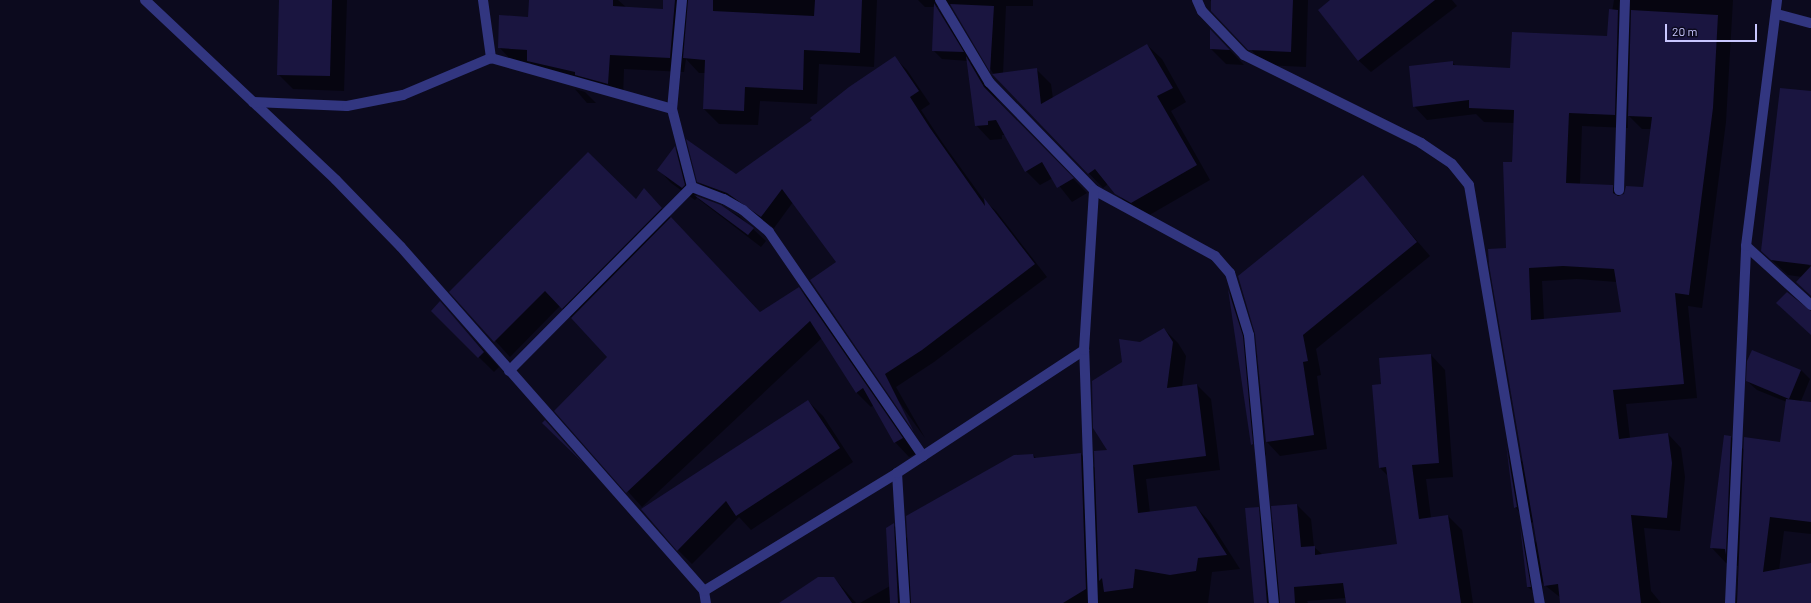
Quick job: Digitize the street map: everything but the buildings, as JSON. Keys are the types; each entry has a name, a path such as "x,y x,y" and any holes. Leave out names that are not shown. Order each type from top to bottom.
{"street":[{"path":"145,0 336,180 401,247 704,591 706,603"},
{"path":"483,0 491,58"},
{"path":"682,0 672,109 692,188"},
{"path":"940,0 989,82 1094,190 1215,256 1230,273 1249,335 1274,603"},
{"path":"1197,0 1202,11 1244,55 1421,143 1452,164 1469,186 1540,603"},
{"path":"1619,190 1625,0"},
{"path":"1730,603 1746,246 1777,14 1777,0"},
{"path":"1777,14 1811,23"},
{"path":"253,102 354,105 403,95 491,58 672,109"},
{"path":"509,371 692,188"},
{"path":"692,188 724,199 743,210 769,232 923,456"},
{"path":"1093,603 1084,350 1094,190"},
{"path":"1746,246 1811,305"},
{"path":"704,591 897,473 1084,350"},
{"path":"897,473 905,603"}]}
